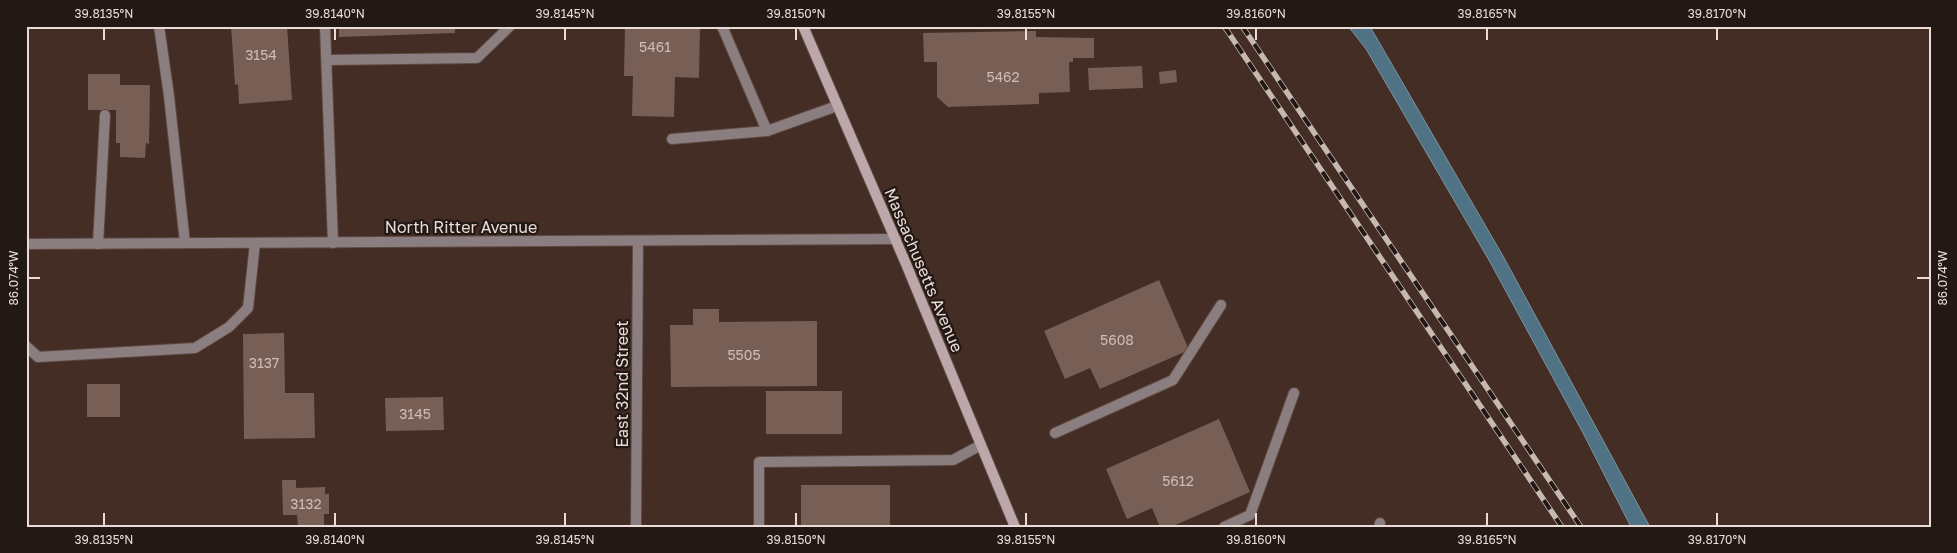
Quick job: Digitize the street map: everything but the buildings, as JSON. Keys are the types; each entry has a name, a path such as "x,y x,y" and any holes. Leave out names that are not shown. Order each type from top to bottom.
{"main road":[{"name":"Massachusetts Avenue","path":"803,26 896,239 1015,527"}],"street":[{"path":"158,26 169,96 185,243"},
{"path":"326,26 333,243"},
{"path":"327,60 477,58 510,26"},
{"path":"722,26 766,131"},
{"path":"672,139 766,131 838,106"},
{"path":"98,244 105,114"},
{"name":"North Ritter Avenue","path":"26,244 896,239"},
{"name":"East 32nd Street","path":"636,527 638,241"},
{"path":"26,346 38,356 195,348 229,327 248,308 255,243"},
{"path":"1054,433 1173,380 1221,305"},
{"path":"1224,527 1250,515 1294,393"},
{"path":"759,527 759,462 953,460 981,445"}],"water":[{"path":"1348,26 1369,26 1372,30 1503,256 1650,527 1631,527 1583,433 1490,262 1366,49"}],"railway":[{"path":"1224,26 1562,527"},
{"path":"1242,26 1581,527"}]}
